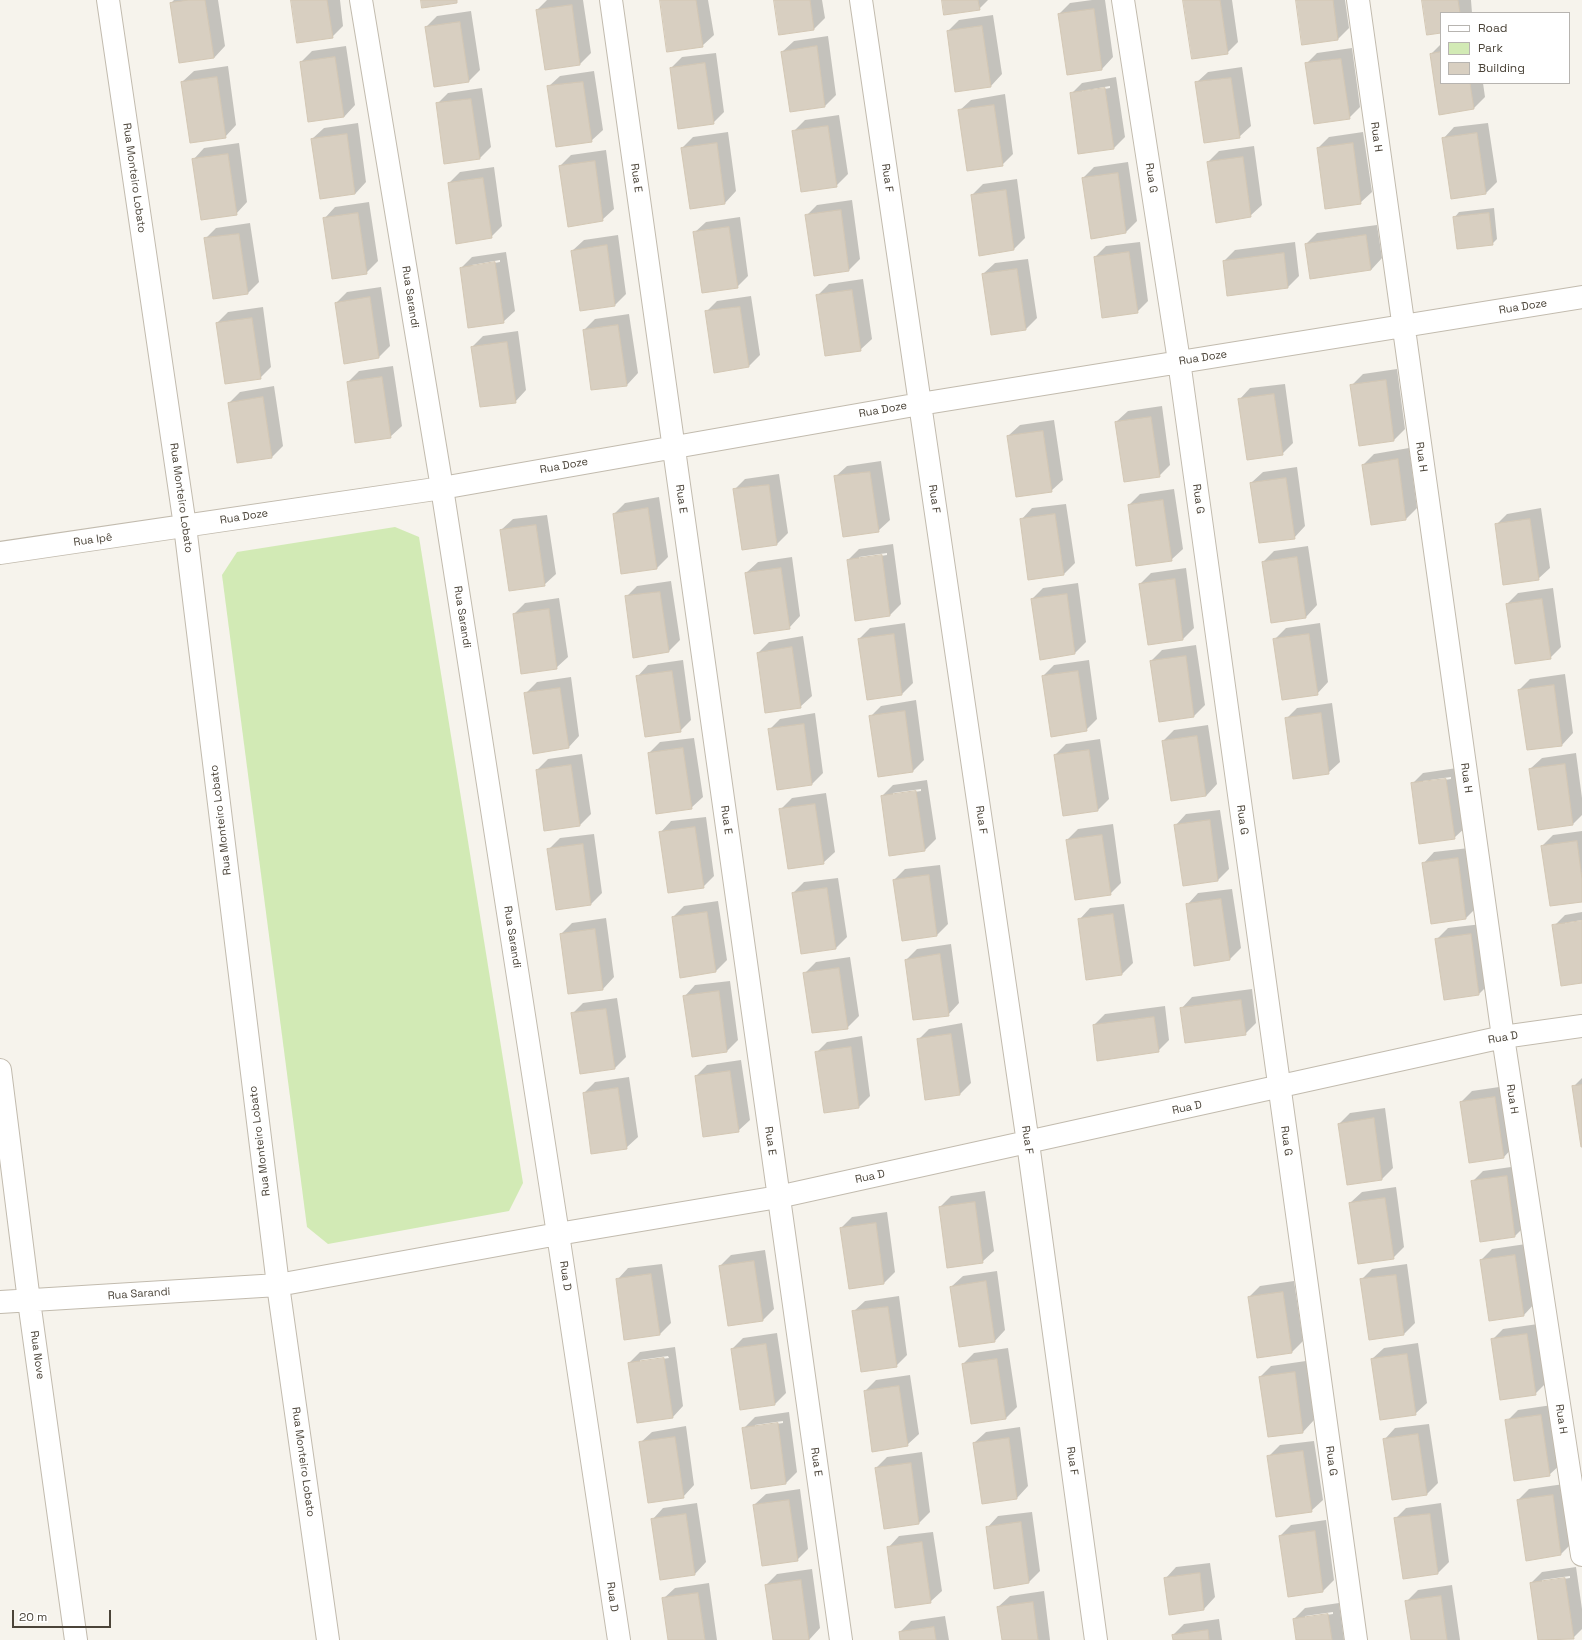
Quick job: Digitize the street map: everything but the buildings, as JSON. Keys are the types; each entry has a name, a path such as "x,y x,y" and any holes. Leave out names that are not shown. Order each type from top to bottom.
{"street":[{"name":"Rua Monteiro Lobato","path":"108,0 185,526 278,1285 328,1640"},
{"name":"Rua Sarandi","path":"0,1302 278,1285 558,1234 442,488 360,0"},
{"name":"Rua E","path":"610,0 841,1640"},
{"name":"Rua F","path":"861,0 1028,1143 1096,1640"},
{"name":"Rua G","path":"1123,0 1179,361 1278,1088 1356,1640"},
{"name":"Rua H","path":"1358,0 1402,326 1503,1038 1582,1556"},
{"name":"Rua Doze","path":"185,526 442,488 920,404 1582,297"},
{"name":"Rua Ipê","path":"0,553 185,526"},
{"name":"Rua D","path":"619,1640 558,1234 778,1197 1503,1038 1582,1026"},
{"name":"Rua Nove","path":"0,1070 29,1301 76,1640"}],"green space":[{"path":"395,527 419,537 523,1183 509,1211 328,1244 307,1227 222,575 237,552"}]}
